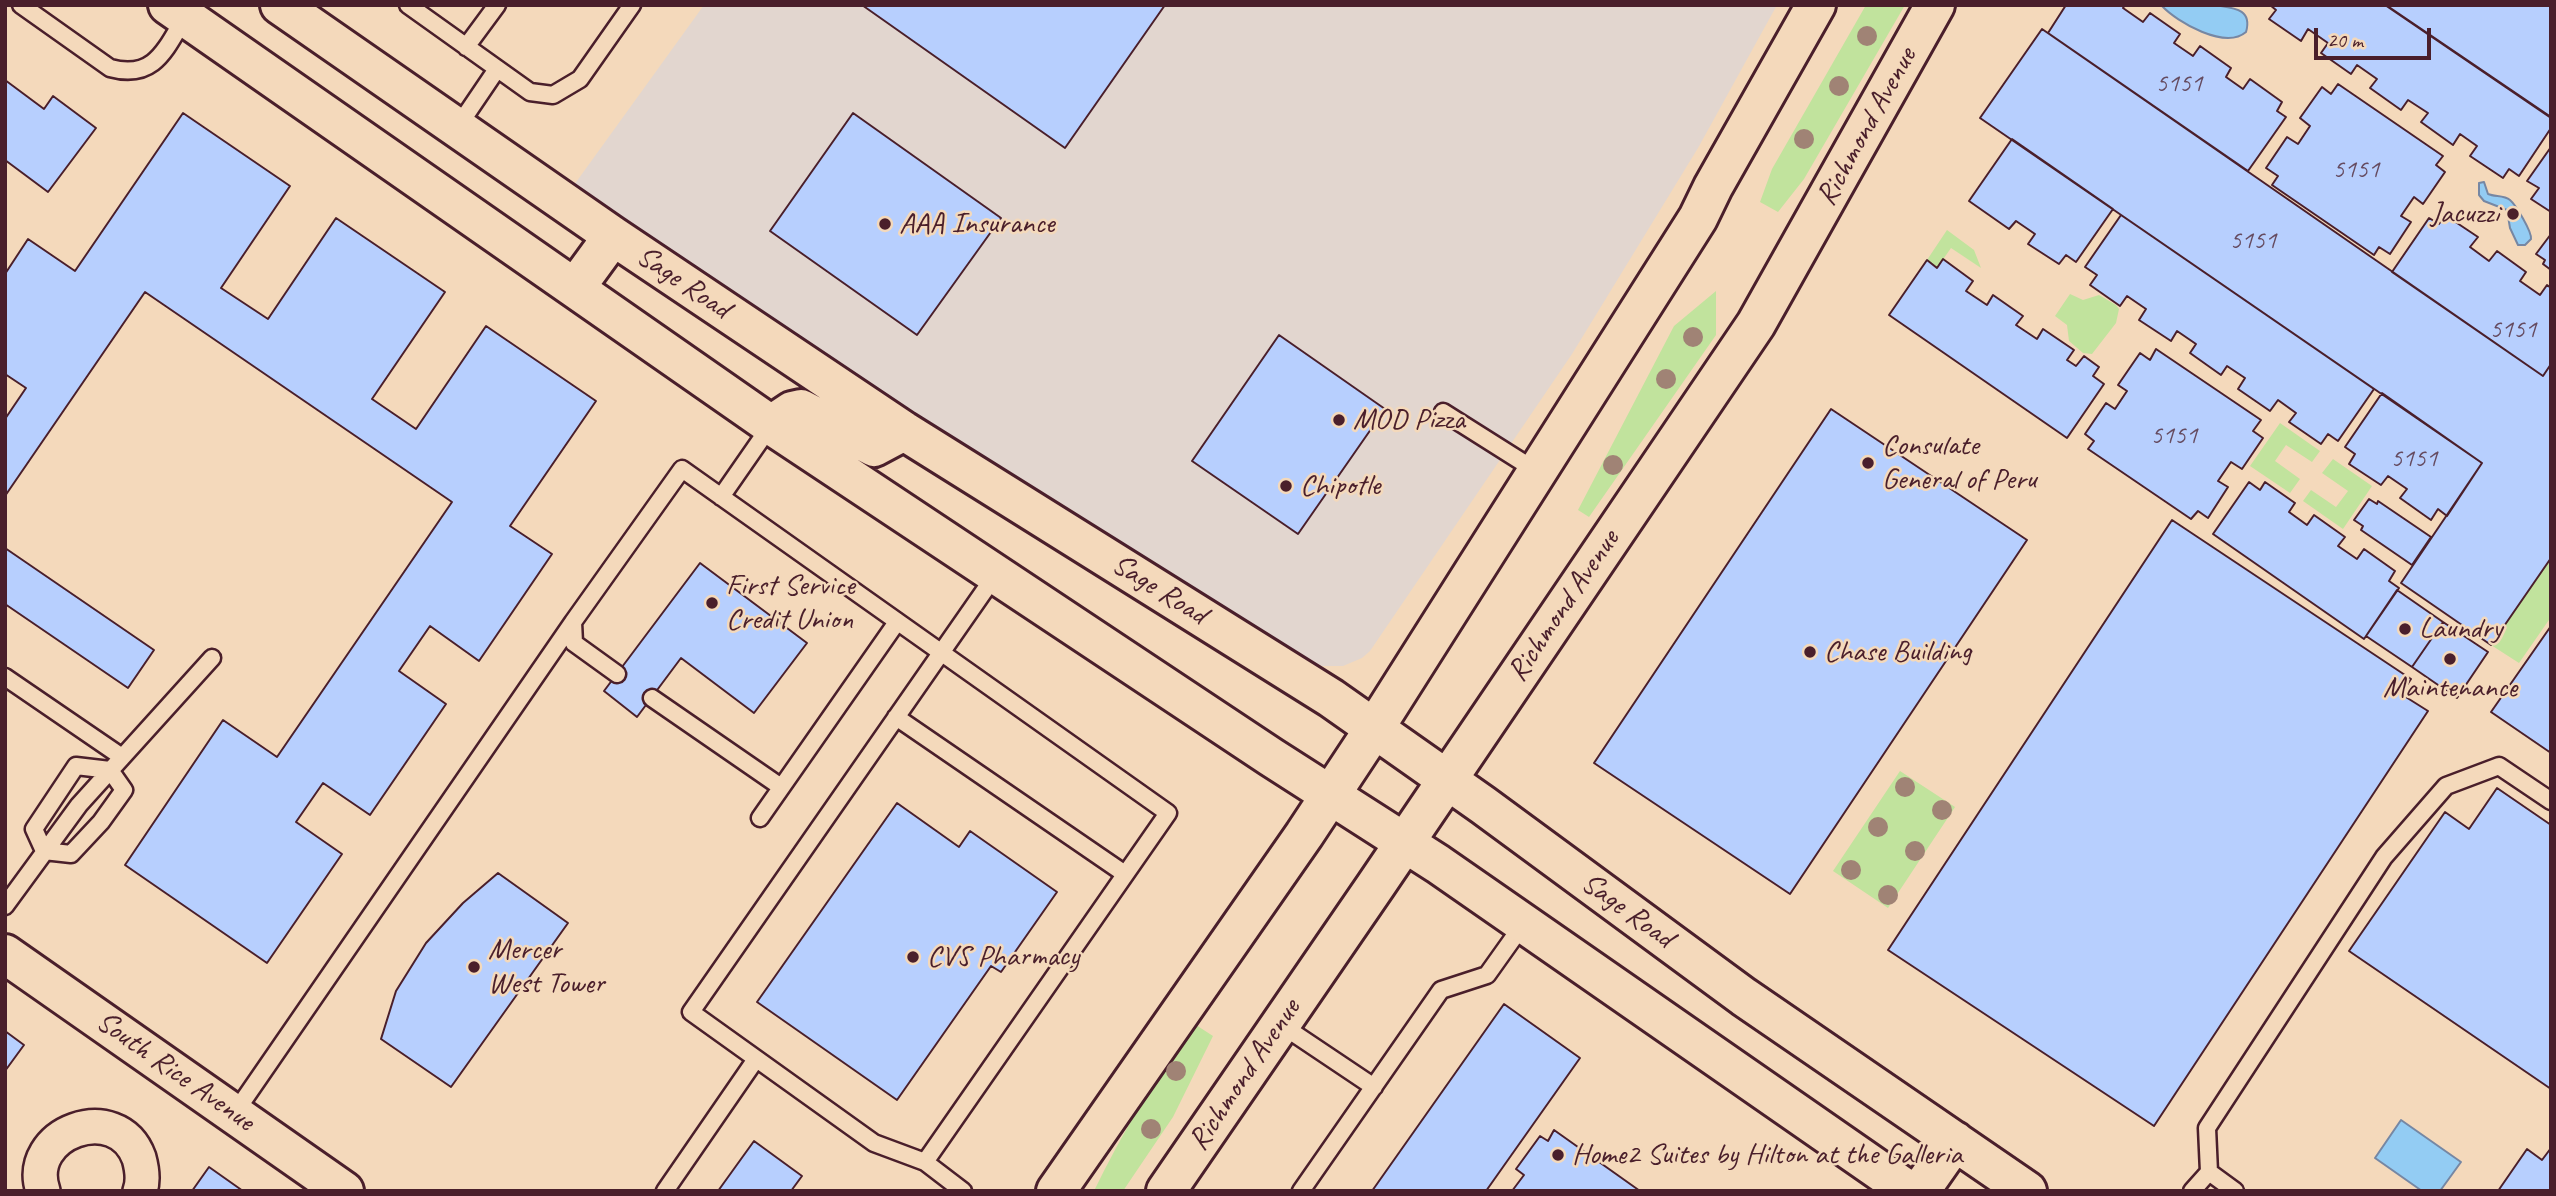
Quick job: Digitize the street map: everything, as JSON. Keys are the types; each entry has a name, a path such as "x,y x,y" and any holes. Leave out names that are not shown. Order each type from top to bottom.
{"main road":[{"name":"Sage Road","path":"280,5 613,236 904,431 1320,691 1446,779 1744,997 2028,1191"},
{"path":"1056,1191 1374,729 1698,218 1816,5"},
{"name":"Richmond Avenue","path":"1166,1191 1756,324 1936,5"},
{"path":"182,9 771,425 1404,842 1909,1191"},
{"path":"575,288 613,236"},
{"path":"771,425 792,411 801,409 874,447 904,431"},
{"name":"South Rice Avenue","path":"5,954 344,1191"},
{"path":"1920,1191 1955,1140"}],"street":[{"path":"43,1191 41,1168 47,1151 59,1138 74,1129 92,1125 109,1129 124,1137 136,1151 142,1167 140,1191"}],"lane":[{"path":"21,5 110,68 125,72 152,65 182,9"},
{"path":"408,5 530,92 553,95 580,79 632,5"},
{"path":"466,47 497,5"},
{"path":"457,128 498,69"},
{"path":"1443,412 1538,472"},
{"path":"721,497 771,425"},
{"path":"234,1114 573,622 682,469 1168,813 925,1162"},
{"path":"963,1191 925,1162 874,1143 691,1012 996,574"},
{"path":"573,622 574,643 617,674"},
{"path":"760,818 897,622"},
{"path":"5,905 44,851 110,770 212,658"},
{"path":"5,677 122,757"},
{"path":"652,698 781,787"},
{"path":"896,718 1125,874"},
{"path":"76,765 110,770 124,790 101,822 71,854 44,851 34,829 76,765"},
{"path":"2192,1191 2208,1172 2207,1128 2384,857 2445,786 2499,766 2551,801"},
{"path":"1301,1191 1441,990 1487,975 1524,923"},
{"path":"1280,1024 1374,1087"},
{"path":"665,1191 757,1059"},
{"path":"2208,1172 2235,1191"}],"shaded area":[{"path":"704,5 1777,5 1698,148 1572,354 1370,651 1362,658 1343,666 1322,666 1303,658 898,403 682,261 574,185"}],"green space":[{"path":"1866,5 1905,5 1804,179 1778,212 1760,202 1772,169"},
{"path":"1947,230 1974,250 1981,268 1951,248 1937,268 1927,260"},
{"path":"1716,291 1716,335 1589,517 1578,510 1674,326"},
{"path":"2070,294 2083,300 2099,295 2119,309 2116,323 2092,354 2083,353 2069,341 2067,325 2055,316"},
{"path":"2280,423 2320,451 2312,462 2286,445 2275,461 2300,479 2290,493 2250,466"},
{"path":"2333,459 2372,486 2343,529 2303,501 2311,490 2336,507 2348,491 2322,473"},
{"path":"2551,558 2551,617 2519,663 2491,645"},
{"path":"1900,771 1955,807 1888,908 1833,871"},
{"path":"1196,1025 1213,1036 1173,1117 1123,1191 1094,1191 1140,1105"}],"water":[{"path":"2215,5 2244,14 2246,32 2237,37 2214,36 2190,26 2162,6"},
{"name":"Jacuzzi","path":"2484,182 2488,194 2508,198 2520,213 2531,236 2525,245 2518,245 2510,228 2507,210 2484,201 2479,195 2479,183"},
{"path":"2401,1120 2461,1162 2440,1191 2422,1191 2375,1158"}],"building":[{"path":"862,5 1165,5 1065,148"},
{"path":"2066,5 2125,5 2123,8 2143,22 2150,13 2180,34 2174,43 2193,56 2200,46 2231,68 2226,77 2243,89 2250,79 2282,102 2277,111 2286,117 2248,171 2048,33"},
{"path":"2270,5 2386,5 2551,117 2551,128 2519,176 2509,169 2503,178 2470,156 2477,146 2460,134 2453,145 2421,122 2428,113 2408,100 2401,110 2370,88 2377,79 2357,65 2351,74 2321,53 2328,43 2308,29 2301,41 2269,19 2276,10"},
{"path":"2385,5 2551,5 2551,118"},
{"path":"2042,29 2543,376 2551,364 2551,558 2491,645 2401,583 2482,463 1980,118"},
{"path":"5,80 44,109 53,96 96,128 48,192 5,160"},
{"path":"2338,84 2443,156 2436,165 2445,172 2423,204 2414,197 2401,216 2411,222 2390,254 2379,247 2374,255 2272,185 2278,176 2266,168 2287,137 2298,144 2310,126 2300,118 2322,87 2331,94"},
{"path":"183,113 290,186 221,288 268,319 336,218 445,292 372,399 416,429 486,326 596,401 510,526 552,554 479,661 430,626 399,671 446,704 370,815 323,783 296,822 342,854 267,963 125,865 223,720 277,757 452,502 145,292 5,496 5,419 26,388 5,374 5,274 28,239 75,271"},
{"name":"AAA Insurance","path":"853,113 1001,218 917,335 770,231"},
{"path":"2012,139 2113,209 2076,262 2066,255 2059,264 2028,244 2035,234 2016,221 2009,229 1969,201"},
{"path":"2551,147 2551,212 2531,199 2539,188 2527,181"},
{"path":"2121,215 2374,389 2338,441 2328,434 2321,444 2289,422 2296,413 2278,400 2270,411 2238,389 2245,378 2227,366 2221,375 2190,353 2196,344 2177,331 2171,341 2139,320 2146,309 2127,296 2120,306 2090,285 2097,275 2085,267"},
{"path":"2445,215 2478,237 2470,247 2489,261 2497,251 2526,272 2520,281 2540,295 2547,285 2551,288 2551,364 2543,376 2392,272 2429,218 2439,224"},
{"path":"2551,234 2551,270 2543,264 2545,260 2536,254"},
{"path":"1943,259 1973,281 1966,291 1987,305 1993,295 2023,316 2016,325 2037,339 2043,329 2074,350 2067,360 2076,366 2084,356 2099,367 2093,376 2104,384 2067,438 1889,315 1927,260 1937,268"},
{"path":"1279,335 1385,409 1298,534 1192,461"},
{"path":"2156,349 2261,420 2253,431 2263,438 2242,469 2231,462 2218,481 2228,487 2208,518 2198,511 2191,519 2088,449 2094,441 2085,434 2106,403 2115,409 2127,391 2118,385 2140,353 2150,360"},
{"path":"2382,393 2482,463 2447,516 2438,509 2431,520 2400,498 2407,489 2388,476 2381,485 2349,464 2355,454 2345,447"},
{"name":"Chase Building","path":"1831,409 2027,540 1790,894 1594,763"},
{"path":"2249,482 2260,490 2265,482 2295,503 2289,512 2307,525 2314,515 2345,537 2338,546 2357,559 2364,549 2395,571 2389,581 2399,588 2364,639 2213,534"},
{"path":"2369,499 2377,504 2378,501 2431,537 2412,565 2361,530 2363,526 2354,520"},
{"path":"2172,520 2411,679 2401,694 2428,711 2154,1126 1888,950"},
{"path":"5,548 154,650 128,688 5,604"},
{"name":"First Service Credit Union","path":"700,563 807,643 754,713 681,658 637,717 604,691"},
{"name":"Laundry","path":"2397,590 2443,622 2412,667 2366,636"},
{"name":"Maintenance","path":"2443,622 2488,652 2457,698 2412,667"},
{"path":"2551,626 2551,753 2491,712"},
{"path":"2497,788 2551,825 2551,1089 2349,951 2445,812 2469,829"},
{"name":"CVS Pharmacy","path":"897,803 959,847 970,831 1057,892 1001,972 991,966 897,1100 757,1002"},
{"name":"Mercer West Tower","path":"498,873 568,923 451,1087 381,1039 396,991 426,943 463,903"},
{"path":"1504,1004 1580,1058 1486,1191 1372,1191"},
{"path":"5,1031 24,1045 5,1071"},
{"name":"Home2 Suites by Hilton at the Galleria","path":"1554,1130 1640,1191 1512,1191 1524,1175 1516,1169 1540,1136 1548,1141"},
{"path":"754,1141 802,1176 791,1191 718,1191"},
{"path":"2551,1148 2551,1191 2498,1191 2527,1149 2542,1160"},
{"path":"209,1167 243,1191 192,1191"}],"place":[{"name":"Jacuzzi","path":"2513,214"},
{"name":"AAA Insurance","path":"885,224"},
{"name":"MOD Pizza","path":"1339,420"},
{"name":"Consulate General of Peru","path":"1868,463"},
{"name":"Chipotle","path":"1286,486"},
{"name":"First Service Credit Union","path":"712,603"},
{"name":"Laundry","path":"2405,629"},
{"name":"Chase Building","path":"1810,652"},
{"name":"Maintenance","path":"2450,659"},
{"name":"CVS Pharmacy","path":"913,957"},
{"name":"Mercer West Tower","path":"474,967"},
{"name":"Home2 Suites by Hilton at the Galleria","path":"1558,1155"}]}
